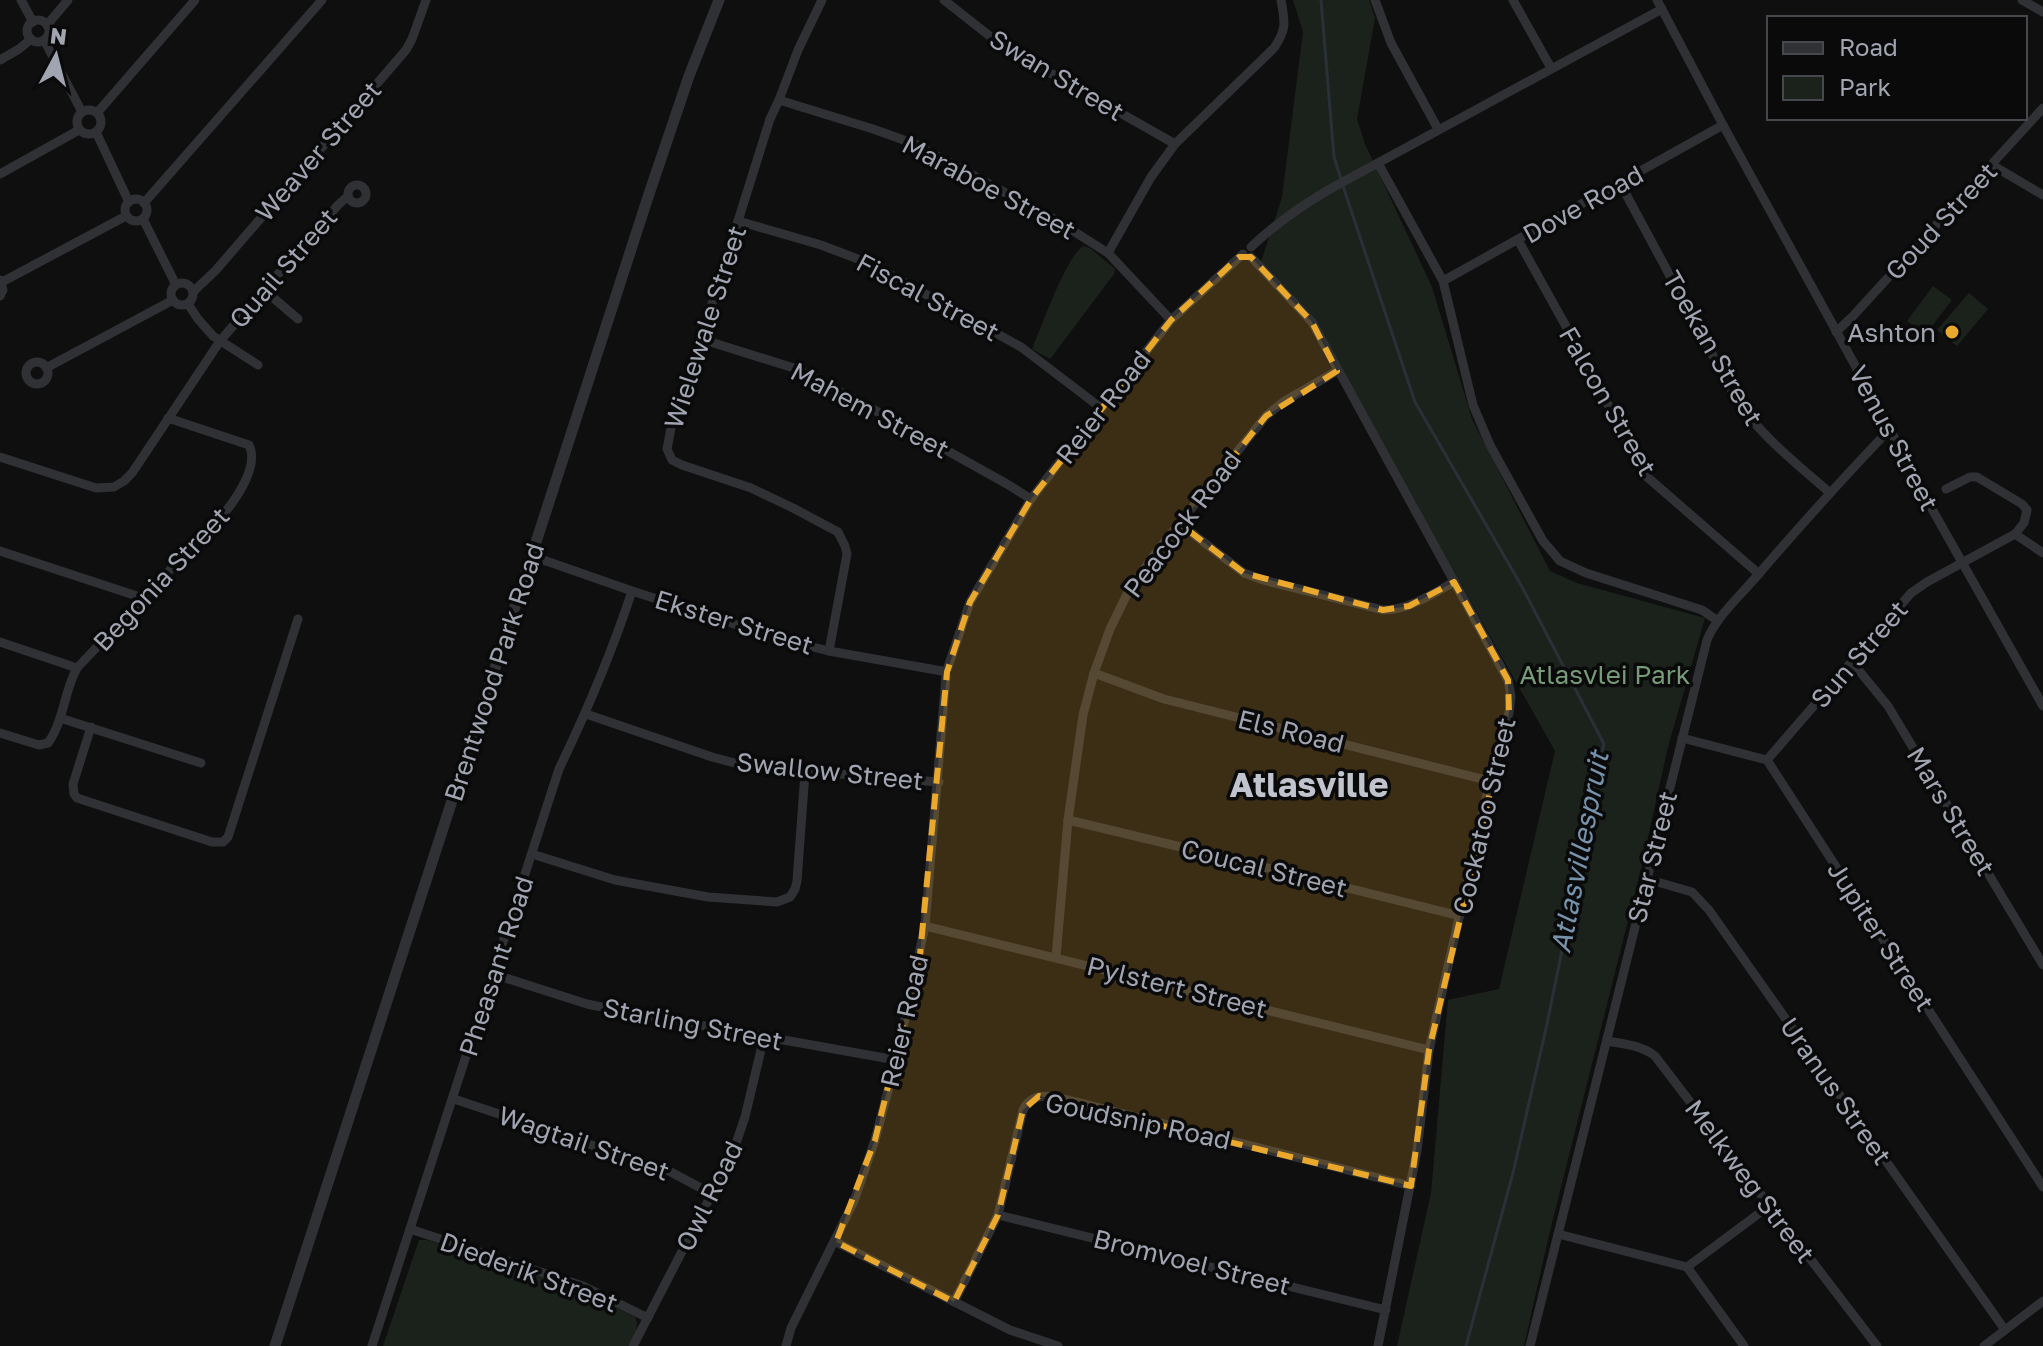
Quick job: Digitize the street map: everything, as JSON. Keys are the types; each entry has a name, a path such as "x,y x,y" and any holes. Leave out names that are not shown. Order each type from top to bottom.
{"street":[{"path":"21,0 33,22"},
{"path":"47,25 68,0"},
{"path":"97,113 195,0"},
{"path":"144,203 322,0"},
{"name":"Weaver Street","path":"193,292 216,270 406,50 426,0"},
{"name":"Brentwood Park Road","path":"275,1346 659,165 719,0"},
{"name":"Wielewale Street","path":"822,0 770,119 671,428 667,449 672,460 682,465 751,488 838,532 847,554 829,651"},
{"name":"Swan Street","path":"944,0 1001,45 1175,144"},
{"path":"1108,253 1151,177 1175,144 1274,48 1286,24 1281,0"},
{"path":"1375,0 1391,43 1438,129"},
{"path":"1513,0 1551,68"},
{"path":"2022,0 2043,12"},
{"name":"Reier Road","path":"786,1346 791,1328 854,1201 870,1159 896,1060 925,926 939,782 945,671 970,602 1031,499 1171,320 1249,253 1271,228 1347,179 1551,68 1659,4"},
{"name":"Venus Street","path":"1659,4 1962,563 2040,692 2043,706"},
{"path":"42,21 47,25 49,31 44,40 37,42 31,39 28,30 33,22 42,21"},
{"path":"0,60 31,39"},
{"path":"44,40 82,112"},
{"name":"Maraboe Street","path":"779,100 915,144 1056,220 1108,253 1171,320"},
{"name":"Goud Street","path":"1836,332 2043,108"},
{"path":"92,110 97,113 101,126 96,132 89,135 79,130 77,122 82,112 92,110"},
{"name":"Dove Road","path":"1443,281 1723,125"},
{"path":"0,174 79,130"},
{"path":"96,132 129,202"},
{"path":"1378,163 1443,281 1473,405 1490,445 1543,541 1560,561 1586,573 1702,610 1718,621"},
{"path":"1992,165 2043,195"},
{"name":"Toekan Street","path":"1620,183 1739,404 1765,435 1830,493"},
{"name":"Quail Street","path":"0,457 102,488 114,487 128,478 220,341 348,196"},
{"path":"135,199 144,203 147,213 143,219 134,221 126,216 125,208 129,202 135,199"},
{"path":"0,296 3,290 1,281 126,216"},
{"path":"143,219 176,285"},
{"name":"Fiscal Street","path":"738,221 821,245 871,264 1021,347 1101,408"},
{"name":"Falcon Street","path":"1518,240 1646,476 1759,574"},
{"name":"Cockatoo Street","path":"1249,253 1312,322 1508,680 1511,696 1429,1050 1411,1186 1378,1346"},
{"path":"186,284 193,292 188,304 178,305 173,300 172,290 176,285 186,284"},
{"path":"264,290 298,319"},
{"path":"46,368 173,300"},
{"path":"188,304 205,328 220,341"},
{"name":"Mahem Street","path":"701,339 797,369 1031,499"},
{"name":"Quail Street","path":"220,341 258,365"},
{"name":"Peacock Road","path":"1056,957 1068,820 1083,715 1110,629 1129,590 1154,555 1266,416 1283,402 1337,371"},
{"name":"Begonia Street","path":"0,642 77,668 238,496 248,471 251,448 168,418"},
{"name":"Star Street","path":"1530,1346 1707,640 1718,621 1890,429"},
{"path":"1946,489 1970,477 1977,477 2015,499 2027,510 2024,523 2015,534 2043,553"},
{"path":"1180,524 1244,573 1383,610 1409,606 1454,582"},
{"name":"Sun Street","path":"1767,760 1911,593 2015,534"},
{"path":"0,551 143,598"},
{"name":"Ekster Street","path":"532,556 777,638 829,651 945,671"},
{"name":"Pheasant Road","path":"372,1346 559,769 586,714 632,591"},
{"path":"91,727 73,784 77,798 212,842 223,842 228,837 298,619"},
{"name":"Mars Street","path":"1852,662 1888,706 2043,965"},
{"path":"0,733 33,744 45,745 51,740 77,668"},
{"name":"Els Road","path":"1094,673 1164,699 1490,781"},
{"name":"Swallow Street","path":"586,714 750,767 939,782"},
{"path":"60,718 201,763"},
{"path":"1682,738 1767,760"},
{"name":"Jupiter Street","path":"1767,760 2043,1187"},
{"path":"532,854 650,888 708,897 770,902 784,900 794,892 797,881 805,773"},
{"name":"Coucal Street","path":"1068,820 1460,916"},
{"name":"Uranus Street","path":"1647,879 1692,892 1709,910 2005,1330"},
{"name":"Pylstert Street","path":"925,926 1429,1050"},
{"name":"Starling Street","path":"493,974 587,1004 896,1060"},
{"name":"Owl Road","path":"633,1346 732,1155 745,1117 764,1037"},
{"name":"Melkweg Street","path":"1607,1041 1639,1047 1655,1056 1877,1346"},
{"name":"Goudsnip Road","path":"954,1302 998,1215 1023,1110 1030,1100 1044,1096 1411,1186"},
{"name":"Wagtail Street","path":"454,1099 669,1171 712,1194"},
{"path":"1687,1267 1769,1206"},
{"name":"Bromvoel Street","path":"998,1215 1386,1310"},
{"name":"Diederik Street","path":"410,1229 583,1286 648,1318"},
{"path":"1558,1234 1687,1267 1744,1346"},
{"path":"836,1242 1010,1330 1058,1346"},
{"path":"1984,1346 2043,1301"}],"highlighted area":[{"path":"1239,257 1251,257 1312,322 1337,371 1266,416 1180,524 1244,573 1383,610 1409,606 1454,582 1508,680 1509,713 1429,1050 1411,1186 1039,1096 1023,1110 998,1215 954,1302 836,1242 875,1140 920,955 947,672 970,602 1031,499 1171,320"}],"green space":[{"name":"Atlasvlei Park","path":"1293,0 1369,0 1375,18 1357,119 1365,144 1432,287 1472,419 1550,571 1577,583 1705,618 1668,747 1524,1346 1397,1346 1431,1193 1448,1000 1499,989 1555,751 1318,324 1261,262 1282,197 1303,32"},
{"path":"1083,246 1090,248 1115,269 1114,274 1050,359 1032,349 1062,278"},
{"path":"1933,286 1952,300 1925,335 1907,321"},
{"path":"1969,293 1988,309 1957,346 1937,330"},
{"path":"419,1240 584,1291 635,1317 637,1328 628,1346 383,1346"}],"waterway":[{"name":"Atlasvillespruit","path":"1321,0 1334,157 1341,179"},
{"name":"Atlasvillespruit","path":"1343,186 1415,402 1521,585 1604,744 1513,1173 1466,1346"}],"place":[{"name":"Ashton","path":"1952,332"}],"district":[{"name":"Atlasville","path":"1309,784"}]}
